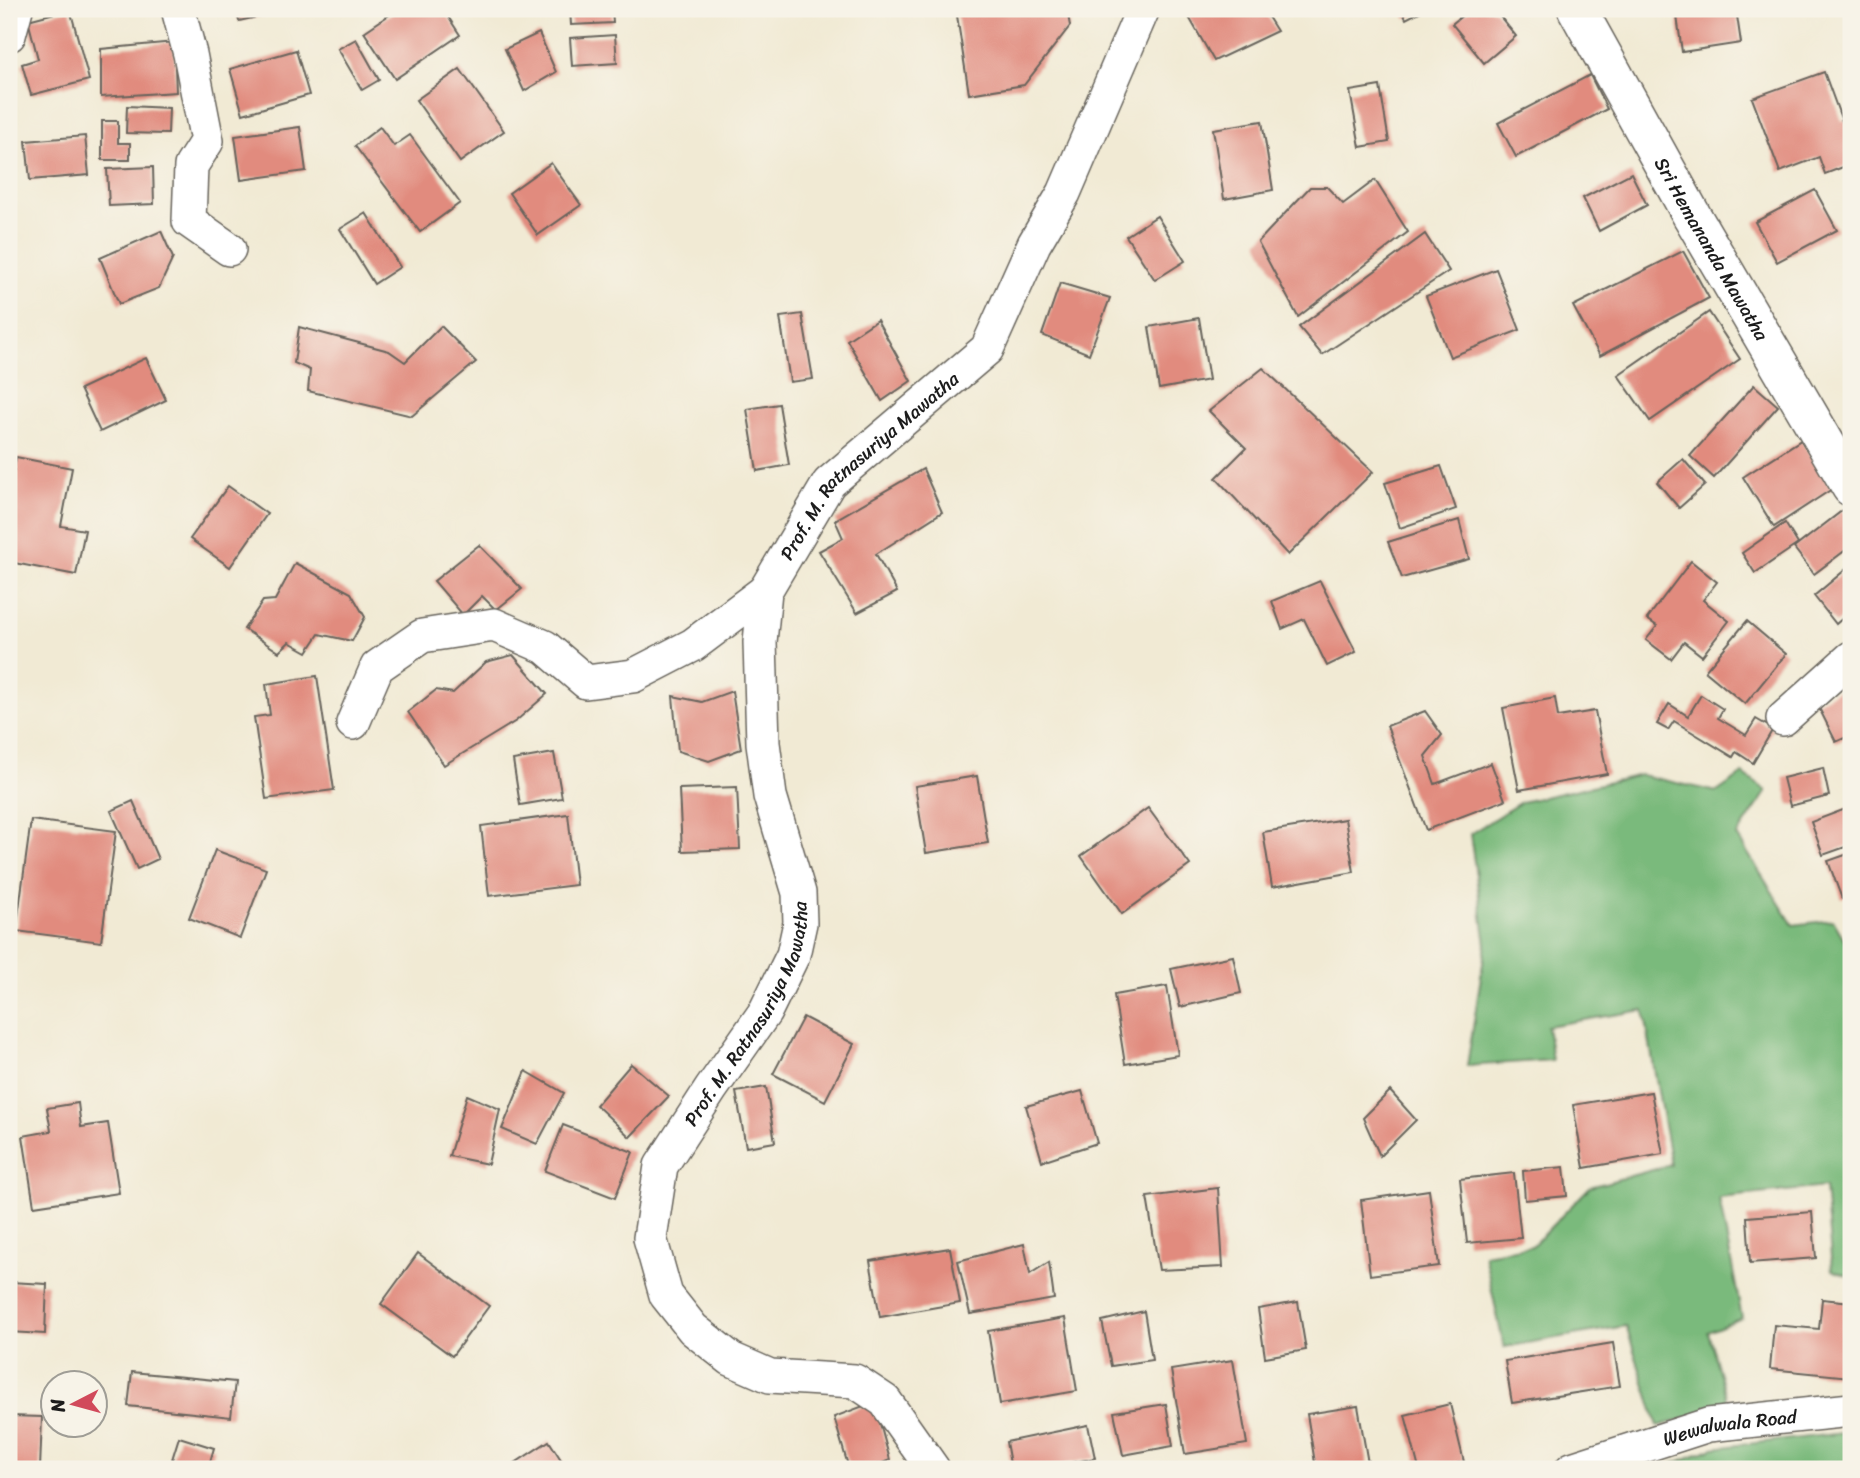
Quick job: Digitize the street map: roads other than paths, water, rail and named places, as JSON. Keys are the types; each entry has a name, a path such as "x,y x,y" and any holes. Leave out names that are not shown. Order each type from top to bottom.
{"main road":[{"name":"Sri Hemananda Mawatha","path":"1577,9 1692,216 1851,487"}],"street":[{"path":"9,35 16,9"},
{"path":"178,9 207,141 191,166 189,221 229,249"},
{"name":"Prof. M. Ratnasuriya Mawatha","path":"933,1469 885,1401 855,1381 769,1376 731,1359 693,1329 666,1295 650,1238 661,1166 711,1088 765,1012 793,955 800,923 799,893 769,796 763,743 760,642 765,591 829,483 987,349 1034,244 1064,193 1143,9"},
{"path":"353,723 377,667 422,636 494,625 545,647 586,682 634,676 693,645 765,591"},
{"path":"1783,719 1851,658"},
{"name":"Wewalwala Road","path":"1572,1469 1708,1425 1851,1410"}]}
